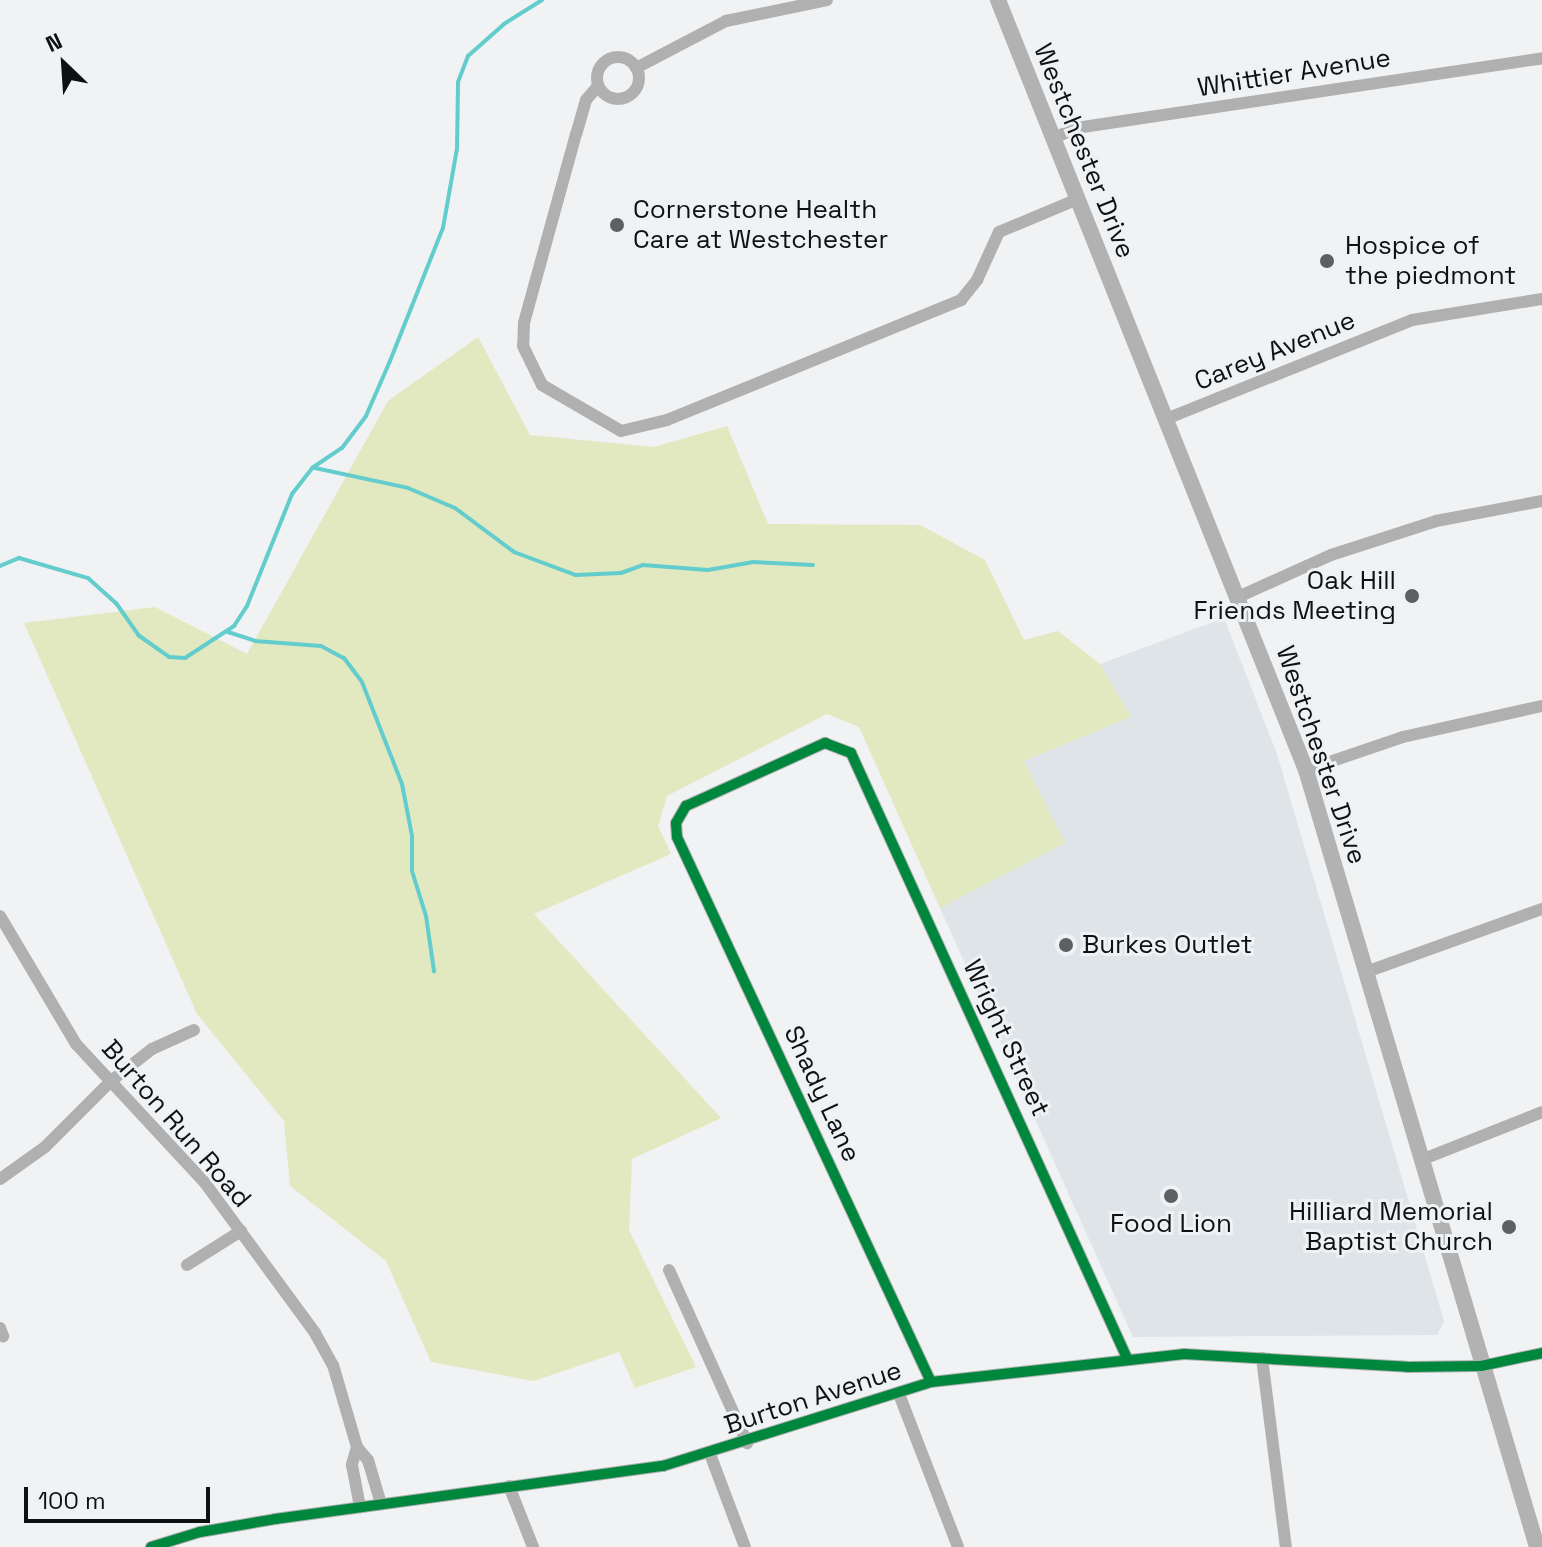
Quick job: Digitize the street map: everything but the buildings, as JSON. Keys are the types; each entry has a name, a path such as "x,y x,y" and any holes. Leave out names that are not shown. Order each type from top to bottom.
{"main road":[{"name":"Westchester Drive","path":"998,0 1306,770 1537,1547"}],"street":[{"path":"636,68 726,21 827,0"},
{"path":"620,57 636,68 638,82 626,98 612,99 598,86 597,72 606,61 620,57"},
{"name":"Whittier Avenue","path":"1054,138 1076,128 1542,58"},
{"path":"598,86 586,100 576,134 524,323 523,346 542,385 621,431 667,420 961,300 977,280 999,232 1078,199"},
{"name":"Carey Avenue","path":"1166,419 1412,320 1542,299"},
{"path":"1238,597 1331,555 1436,521 1542,501"},
{"path":"1306,770 1403,737 1542,706"},
{"name":"Wright Street","path":"676,823 686,806 810,746 838,744 851,753 1126,1356"},
{"name":"Shady Lane","path":"676,823 677,837 931,1382"},
{"path":"1366,972 1542,909"},
{"name":"Burton Run Road","path":"0,916 76,1044 205,1183 327,1354 357,1447 368,1460 381,1504"},
{"path":"0,1179 45,1147 111,1081 152,1049 194,1030"},
{"path":"1421,1160 1542,1112"},
{"path":"187,1265 241,1231"},
{"path":"669,1270 747,1443"},
{"name":"Burton Avenue","path":"151,1547 200,1532 663,1466 747,1443 931,1382 1126,1356 1481,1366 1542,1353"},
{"path":"1262,1358 1286,1547"},
{"path":"899,1394 958,1547"},
{"name":"Burton Run Road","path":"357,1447 352,1465 360,1507"},
{"path":"710,1454 745,1547"},
{"path":"509,1486 533,1547"}],"shaded area":[{"path":"1224,618 1277,754 1444,1321 1437,1335 1133,1337 940,908 1064,843 1024,761 1131,717 1100,664"}],"green space":[{"path":"478,337 530,435 654,447 727,426 768,524 920,525 985,560 1024,640 1058,631 1100,664 1131,717 1024,761 1065,843 940,908 859,727 827,714 667,796 658,826 671,854 534,914 721,1118 632,1159 629,1230 696,1367 635,1388 619,1352 534,1381 431,1362 386,1261 290,1186 284,1121 197,1014 24,623 155,607 247,654 388,401"}],"waterway":[{"path":"0,566 19,558 88,578 116,603 138,635 169,657 185,658 234,626 247,606 292,494 312,468 342,448 366,416 390,361 443,228 457,149 458,82 468,56 504,24 542,0"},
{"path":"315,468 408,488 455,508 514,552 576,575 621,573 643,565 708,570 753,562 813,565"},
{"path":"228,632 255,641 321,646 344,658 362,682 402,784 412,836 412,871 426,916 434,971"}],"cycle path":[{"path":"931,1382 677,837 676,823 686,806 825,743 851,753 1126,1356"},
{"path":"151,1547 200,1532 275,1519 663,1466 931,1382 1184,1354 1407,1367 1481,1366 1542,1353"}],"place":[{"name":"Cornerstone Health Care at Westchester","path":"617,225"},
{"name":"Hospice of the piedmont","path":"1327,261"},
{"name":"Oak Hill Friends Meeting","path":"1412,596"},
{"name":"Burkes Outlet","path":"1066,945"},
{"name":"Food Lion","path":"1171,1196"},
{"name":"Hilliard Memorial Baptist Church","path":"1509,1227"}]}
